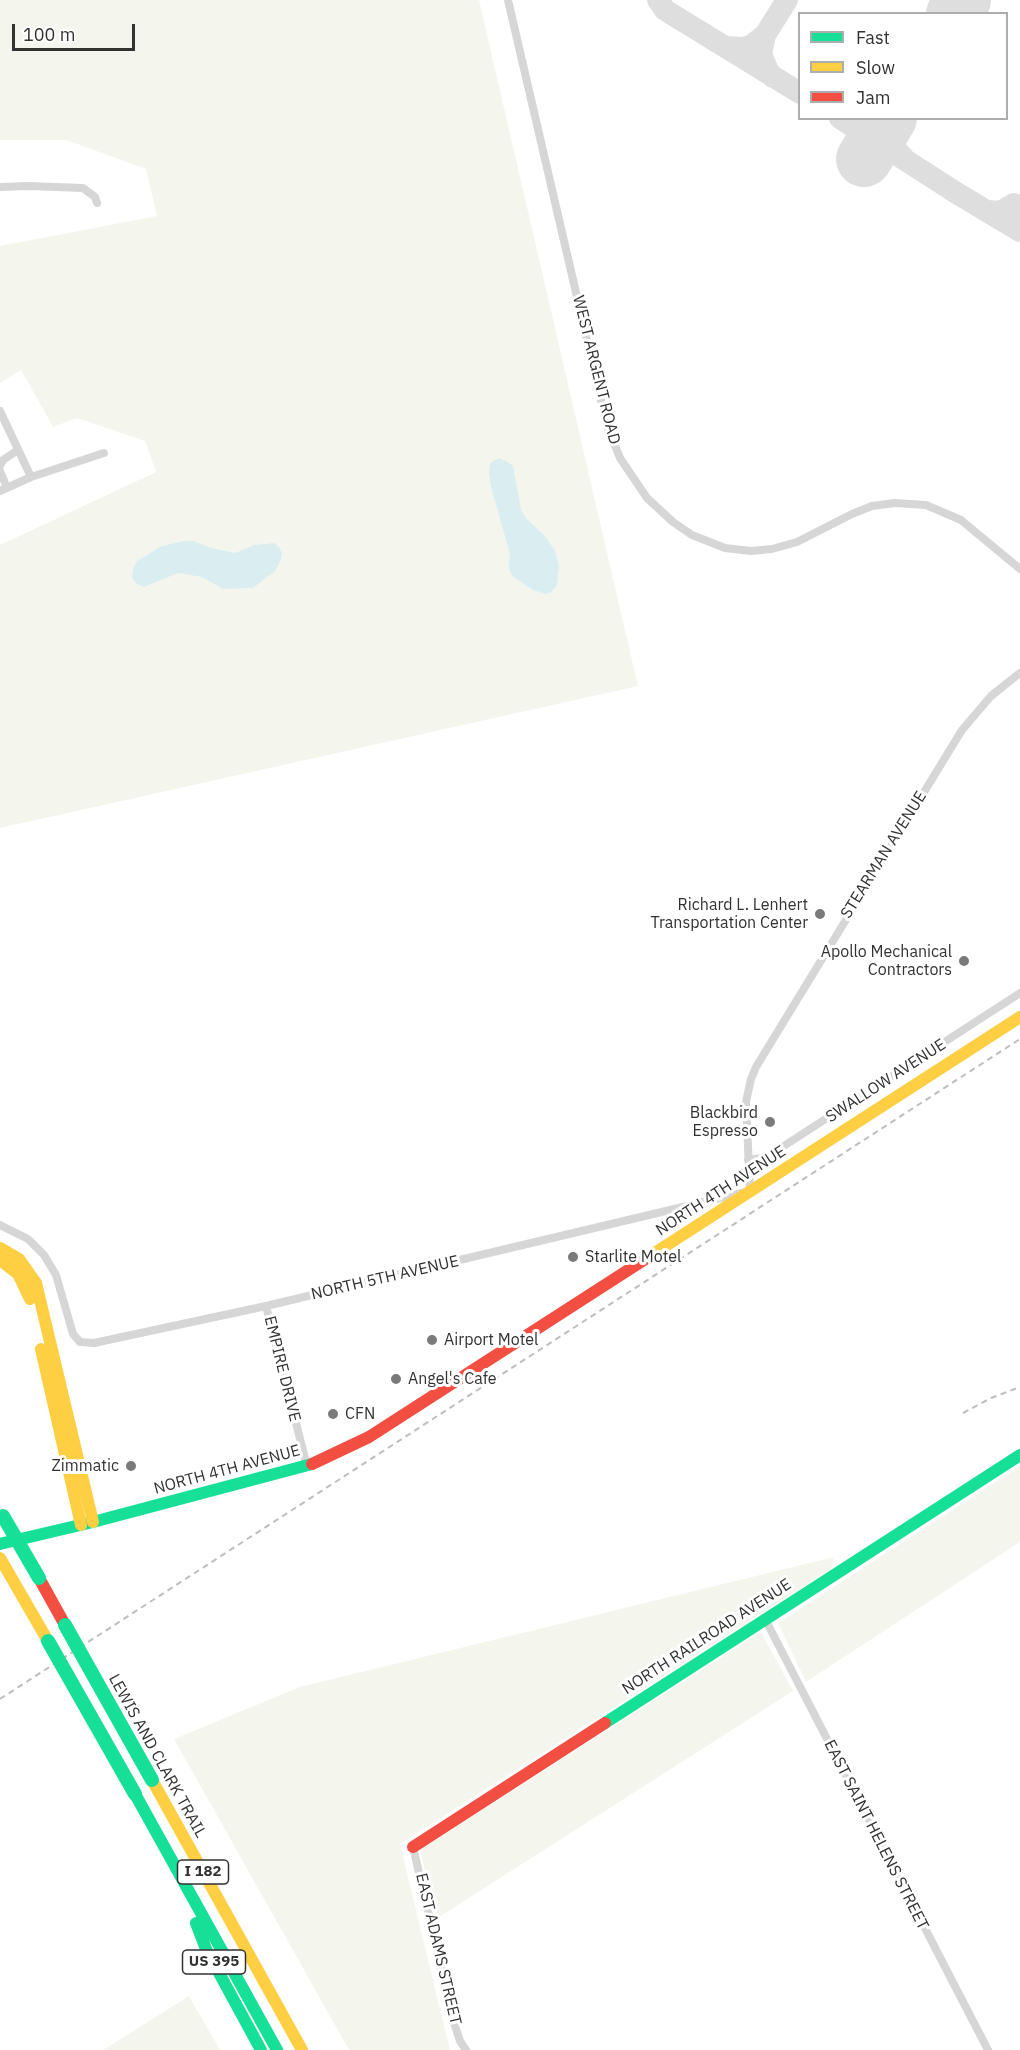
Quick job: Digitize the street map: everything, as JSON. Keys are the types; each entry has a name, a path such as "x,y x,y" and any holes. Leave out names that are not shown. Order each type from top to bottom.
{"main road":[{"name":"NORTH 4TH AVENUE","path":"0,1544 87,1524 307,1466 369,1437 1020,1017"},
{"path":"0,1248 19,1259 36,1283 87,1524"},
{"path":"0,1260 18,1274 29,1296 87,1524"},
{"name":"NORTH RAILROAD AVENUE","path":"414,1847 1020,1455"},
{"name":"LEWIS AND CLARK TRAIL","path":"2,1513 302,2050"},
{"name":"I 182","path":"0,1558 135,1794 277,2050"},
{"name":"US 395","path":"176,1870 206,1948 261,2050"},
{"name":"US 395","path":"254,1965 308,2050"}],"street":[{"name":"WEST ARGENT ROAD","path":"508,0 607,426 623,464 646,498 692,535 725,548 751,551 772,549 797,542 872,506 895,503 926,505 961,520 1020,569"},
{"path":"0,187 83,188 90,192 97,203"},
{"path":"0,411 31,477"},
{"path":"18,450 3,460 0,469 3,489 31,477 104,453"},
{"name":"STEARMAN AVENUE","path":"750,1191 746,1102 751,1079 759,1060 962,730 991,696 1020,673"},
{"name":"SWALLOW AVENUE","path":"748,1160 763,1158 773,1153 1020,993"},
{"name":"NORTH 5TH AVENUE","path":"0,1225 18,1233 37,1246 51,1265 59,1283 73,1334 86,1343 266,1306 750,1191"},
{"name":"EMPIRE DRIVE","path":"266,1306 307,1466"},
{"name":"EAST SAINT HELENS STREET","path":"765,1619 987,2050"},
{"name":"EAST ADAMS STREET","path":"414,1847 454,2024 466,2050"}],"shaded area":[{"path":"0,0 479,0 638,686 0,828 0,545 156,472 145,441 77,418 53,427 21,370 0,383 0,246 157,216 146,169 66,140 0,140"},
{"path":"499,458 513,466 521,510 545,536 555,551 559,566 557,585 546,594 533,590 512,576 508,566 510,554 489,473 490,463"},
{"path":"193,541 235,553 255,545 274,543 282,553 281,560 275,571 253,588 223,589 202,577 178,573 144,587 132,578 137,561 162,546"},
{"path":"1020,1466 1020,1542 806,1682 778,1623"},
{"path":"834,1557 832,1568 400,1844 450,2050 349,2050 174,1739 300,1687"},
{"path":"761,1632 793,1691 436,1919 420,1850"},
{"path":"189,1996 220,2050 103,2050"}],"taxiway":[{"path":"658,0 665,10 798,92"},
{"path":"765,35 787,0"},
{"path":"725,47 751,46 765,35 761,54 773,77"},
{"path":"843,120 1020,231"},
{"path":"893,120 892,138 897,151 903,157"},
{"path":"987,211 1000,212 1014,204 1011,210 1014,227"}],"runway":[{"path":"955,12 963,0"},
{"path":"864,159 888,120"}],"railway":[{"path":"0,1699 1020,1039"},
{"path":"963,1413 991,1398 1020,1387"}],"traffic: fast":[{"path":"605,1723 1020,1455"},
{"path":"0,1544 312,1464"},
{"path":"3,1516 39,1578"},
{"path":"65,1625 152,1780"},
{"path":"48,1641 135,1794"},
{"path":"135,1794 277,2050"},
{"path":"196,1923 206,1949 261,2050"}],"traffic: slow":[{"path":"650,1256 1020,1017"},
{"path":"0,1248 19,1259 36,1283 93,1522"},
{"path":"0,1260 18,1274 30,1299"},
{"path":"41,1349 81,1525"},
{"path":"0,1558 48,1641"},
{"path":"152,1780 302,2050"}],"traffic: jam":[{"path":"312,1464 369,1437 650,1256"},
{"path":"39,1578 65,1625"},
{"path":"413,1847 605,1723"}],"place":[{"name":"Richard L. Lenhert Transportation Center","path":"820,914"},
{"name":"Apollo Mechanical Contractors","path":"964,961"},
{"name":"Blackbird Espresso","path":"770,1122"},
{"name":"Starlite Motel","path":"573,1257"},
{"name":"Airport Motel","path":"432,1340"},
{"name":"Angel's Cafe","path":"396,1379"},
{"name":"CFN","path":"333,1414"},
{"name":"Zimmatic","path":"131,1466"}]}
